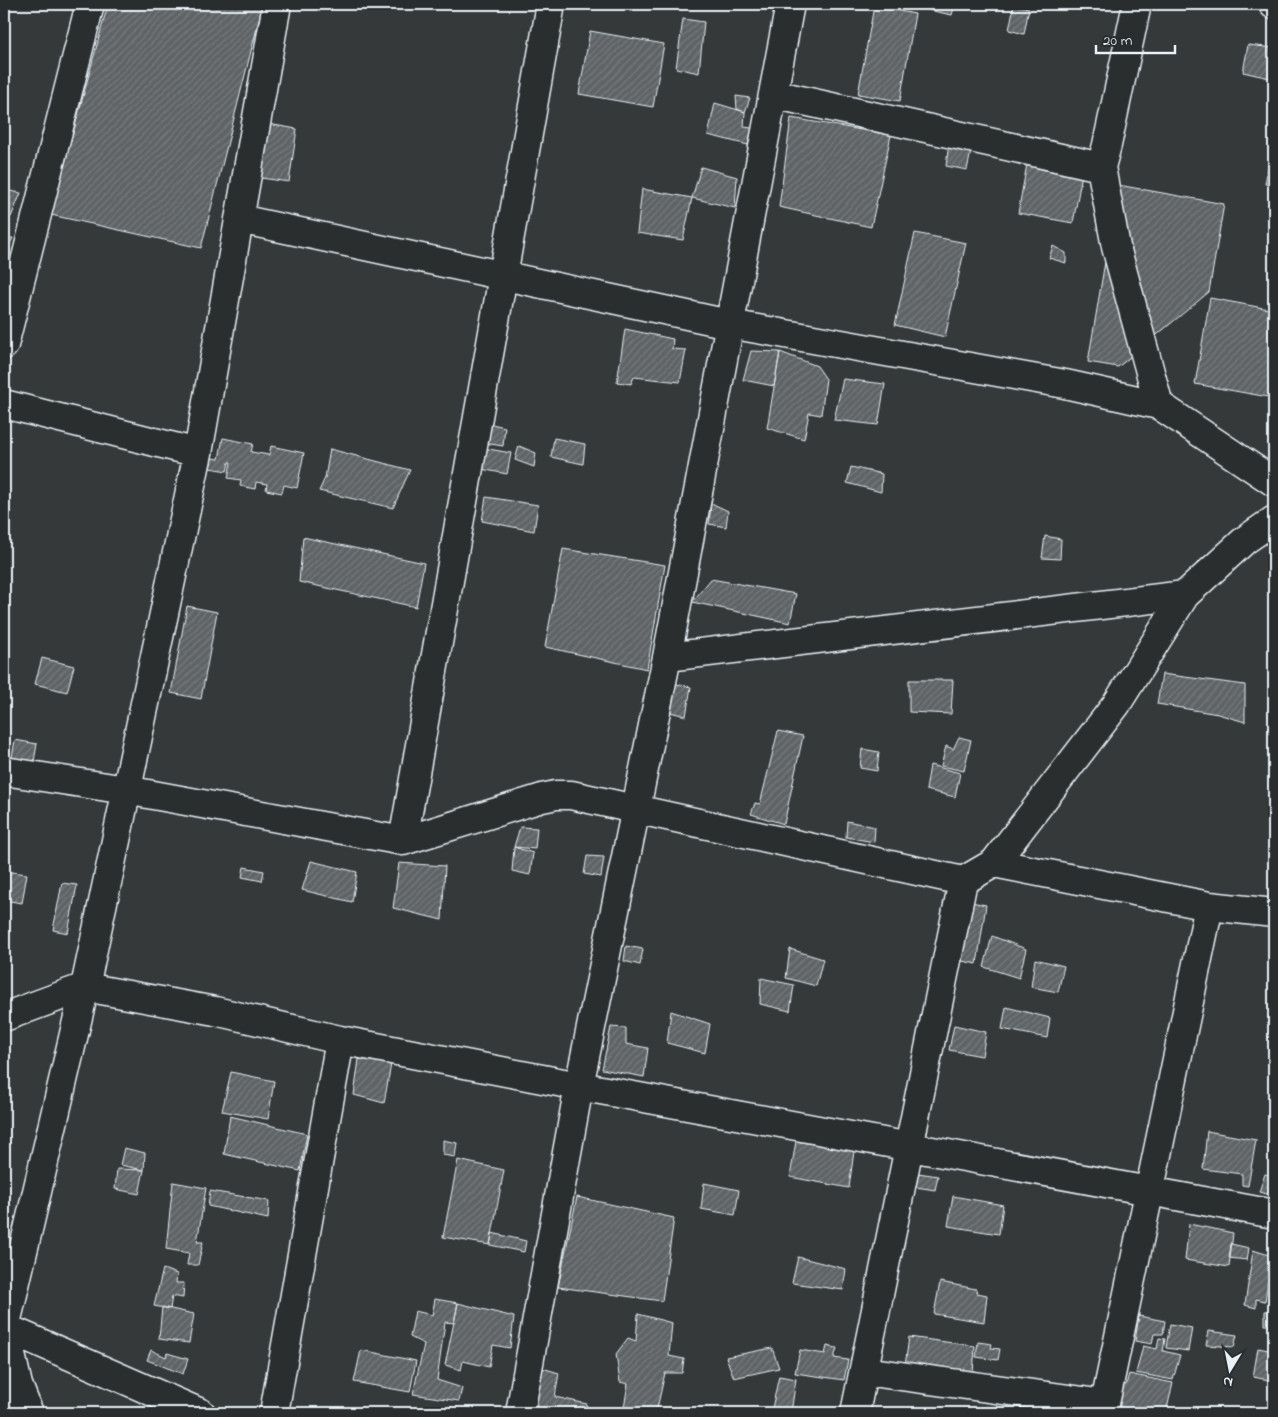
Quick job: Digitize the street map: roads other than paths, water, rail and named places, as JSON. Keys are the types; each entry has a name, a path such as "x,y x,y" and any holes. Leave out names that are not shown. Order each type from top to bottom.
{"street":[{"path":"4,345 90,4"},
{"path":"29,1413 18,1385 4,1328 85,987 198,453 277,4"},
{"path":"403,841 551,4"},
{"path":"520,1413 579,1086 667,657 790,4"},
{"path":"1138,4 1101,167 1116,247 1158,405"},
{"path":"773,94 1101,167"},
{"path":"239,219 729,324 1065,384 1158,405 1274,482"},
{"path":"4,404 198,453"},
{"path":"4,771 126,790 403,841 556,795 572,795 963,881 994,863 1116,705 1185,595 1245,540 1274,520"},
{"path":"667,657 1185,595"},
{"path":"994,863 1209,906 1274,913"},
{"path":"855,1413 963,881"},
{"path":"864,1371 1104,1409 1209,906"},
{"path":"4,1017 85,987 215,1011 340,1040 579,1086 1274,1214"},
{"path":"274,1413 340,1040"},
{"path":"4,1328 202,1413"}]}
